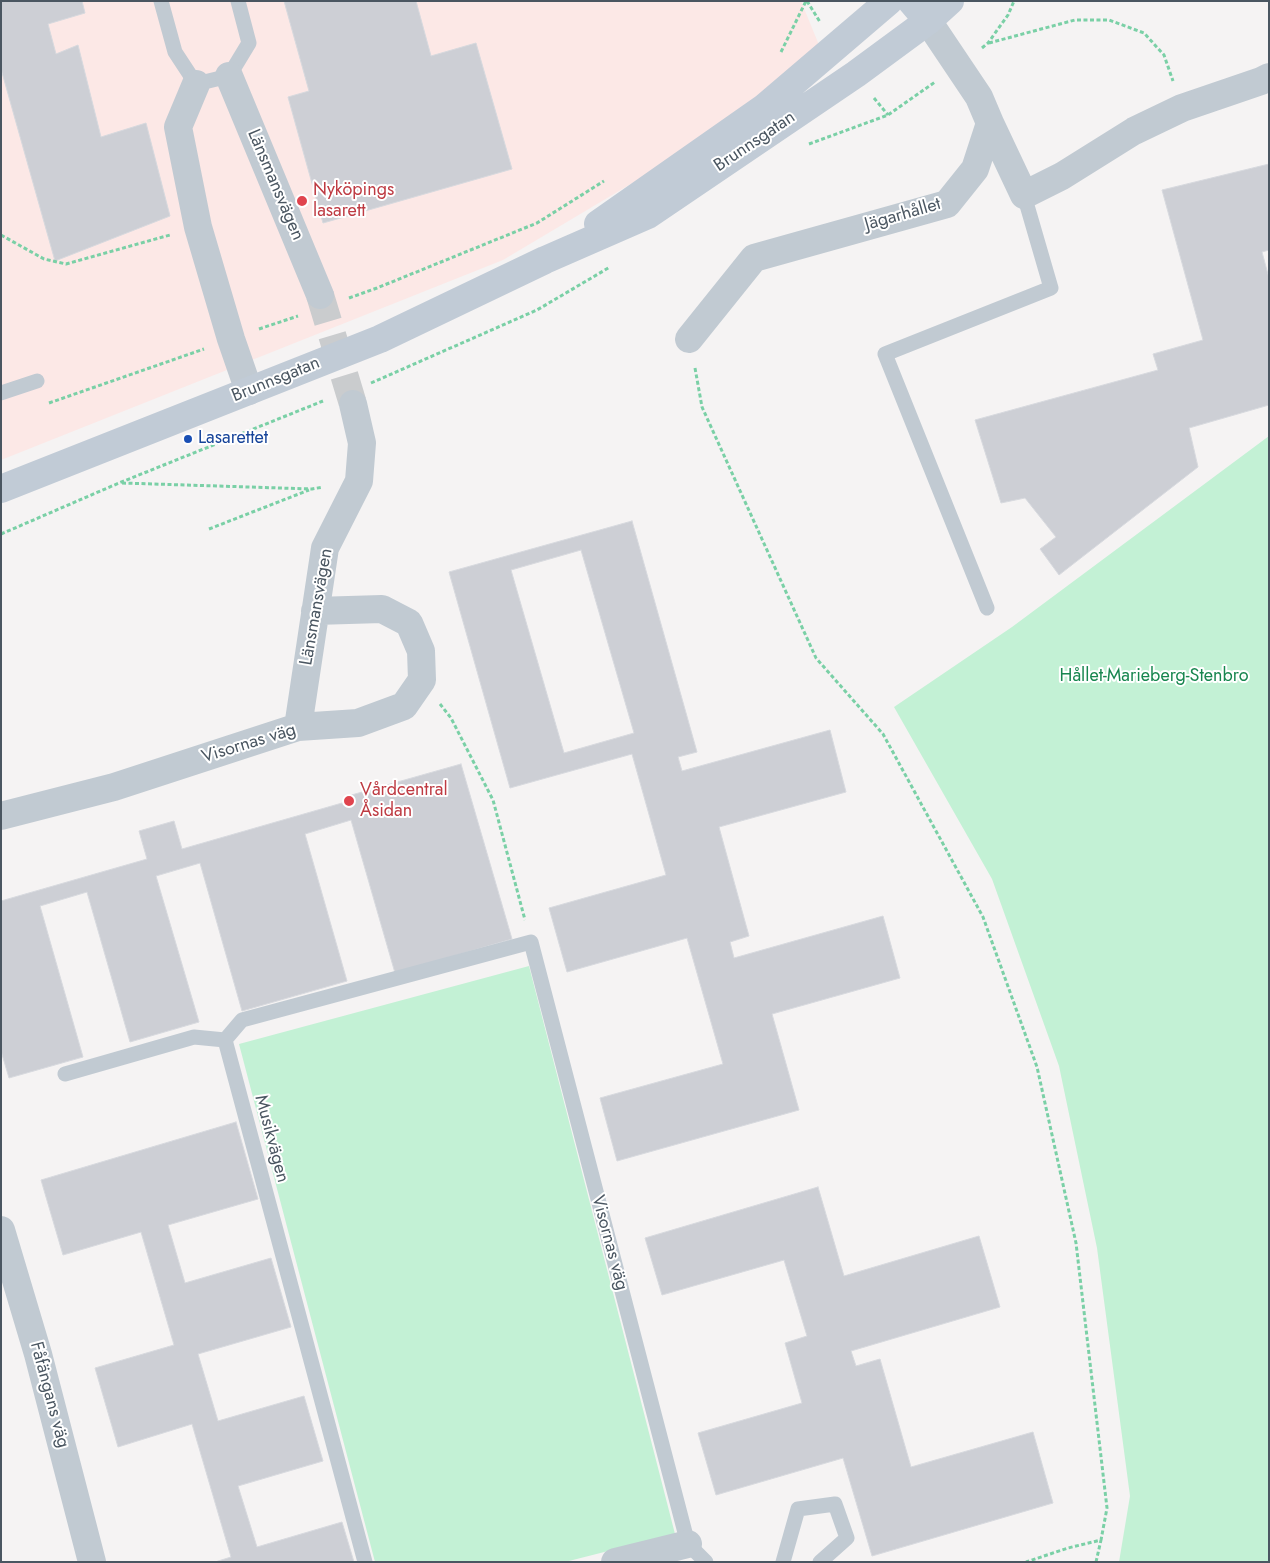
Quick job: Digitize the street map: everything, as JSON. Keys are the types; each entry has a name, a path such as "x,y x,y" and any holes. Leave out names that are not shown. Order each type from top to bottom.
{"main road":[{"name":"Brunnsgatan","path":"545,260 765,107 889,1"},
{"name":"Brunnsgatan","path":"1,488 380,339 545,260 648,215 856,74 920,11 950,1"}],"street":[{"path":"920,11 979,96 990,124 1024,195 1062,176 1134,131 1182,108 1269,77"},
{"name":"Länsmansvägen","path":"230,76 322,303"},
{"path":"196,84 178,127 198,227 231,339 249,391"},
{"name":"Jägarhållet","path":"689,339 754,258 947,204 975,169 990,124"},
{"name":"Länsmansvägen","path":"298,727 324,548 359,481 362,443 353,404"},
{"path":"316,611 382,609 408,623 421,651 422,680"},
{"name":"Visornas väg","path":"1,816 114,787 298,727 358,723 404,706 422,680"},
{"name":"Fåfängans väg","path":"1,1230 38,1354 92,1562"},
{"path":"615,1562 697,1553"}],"lane":[{"path":"161,1 175,52 196,84 230,76 249,43 238,1"},
{"path":"987,608 885,354 1051,288 1024,195"},
{"path":"1,393 37,381"},
{"path":"65,1074 194,1037 225,1040 242,1020 531,942"},
{"name":"Visornas väg","path":"531,942 697,1553"},
{"name":"Musikvägen","path":"225,1040 365,1562"},
{"path":"783,1562 798,1509 835,1504 847,1538 820,1562"}],"path":[{"path":"778,59 806,1"},
{"path":"988,43 1075,20 1109,20 1144,33 1164,55 1182,108"},
{"path":"47,403 231,339 322,303 377,288 537,223 604,181"},
{"path":"1,235 44,259 66,264 198,227"},
{"path":"689,339 702,407 816,658 883,734 983,917 1037,1067 1076,1243 1107,1508 1096,1562"},
{"path":"119,483 312,489 359,481"},
{"path":"209,529 312,489"},
{"path":"422,680 451,718 493,800 531,942"},
{"path":"1026,1562 1068,1548 1101,1540"}],"shaded area":[{"name":"Nyköpings lasarett","path":"1,1 801,1 819,45 703,141 503,260 1,460"}],"green space":[{"name":"Hållet-Marieberg-Stenbro","path":"1269,436 1269,1562 1119,1562 1130,1496 1097,1248 1059,1066 992,879 894,707 1012,627"},
{"path":"529,966 675,1534 565,1562 375,1562 239,1044"}],"building":[{"path":"1,1 82,1 85,13 48,24 56,54 78,45 101,137 146,123 170,216 55,261 1,69"},
{"path":"284,1 416,1 431,56 476,43 512,169 323,223 288,97 309,91"},
{"path":"1269,164 1269,250 1262,252 1269,278 1269,405 1189,428 1198,467 1059,575 1040,549 1056,537 1025,498 1001,503 975,420 1158,370 1153,354 1203,340 1162,190"},
{"path":"632,521 697,752 678,757 682,771 830,730 846,792 719,827 749,936 730,942 734,958 883,916 900,978 772,1014 799,1110 617,1161 600,1098 723,1064 687,938 567,972 549,908 666,875 632,754 510,788 449,572","holes":["581,550 634,733 564,753 511,570"]},
{"path":"461,764 512,939 395,973 351,820 305,834 347,981 242,1011 200,863 156,876 199,1022 130,1042 87,892 40,906 83,1057 9,1078 1,1051 1,901 147,859 139,831 174,821 182,849 349,801 348,796"},
{"path":"236,1122 258,1199 168,1225 185,1283 271,1258 291,1327 198,1354 218,1421 304,1396 323,1461 238,1486 257,1547 342,1522 354,1562 215,1562 231,1557 192,1424 118,1447 95,1368 174,1345 141,1232 63,1255 41,1180"},
{"path":"818,1187 844,1276 979,1236 1000,1307 851,1351 856,1366 880,1359 911,1467 1033,1432 1053,1503 872,1556 843,1458 716,1495 698,1433 802,1403 785,1343 807,1336 784,1260 662,1295 645,1238"}],"tunnel":[{"path":"320,295 353,404"}],"place":[{"name":"Nyköpings lasarett","path":"302,201"},
{"name":"Lasarettet","path":"188,439"},
{"name":"Vårdcentral Åsidan","path":"349,801"}]}
